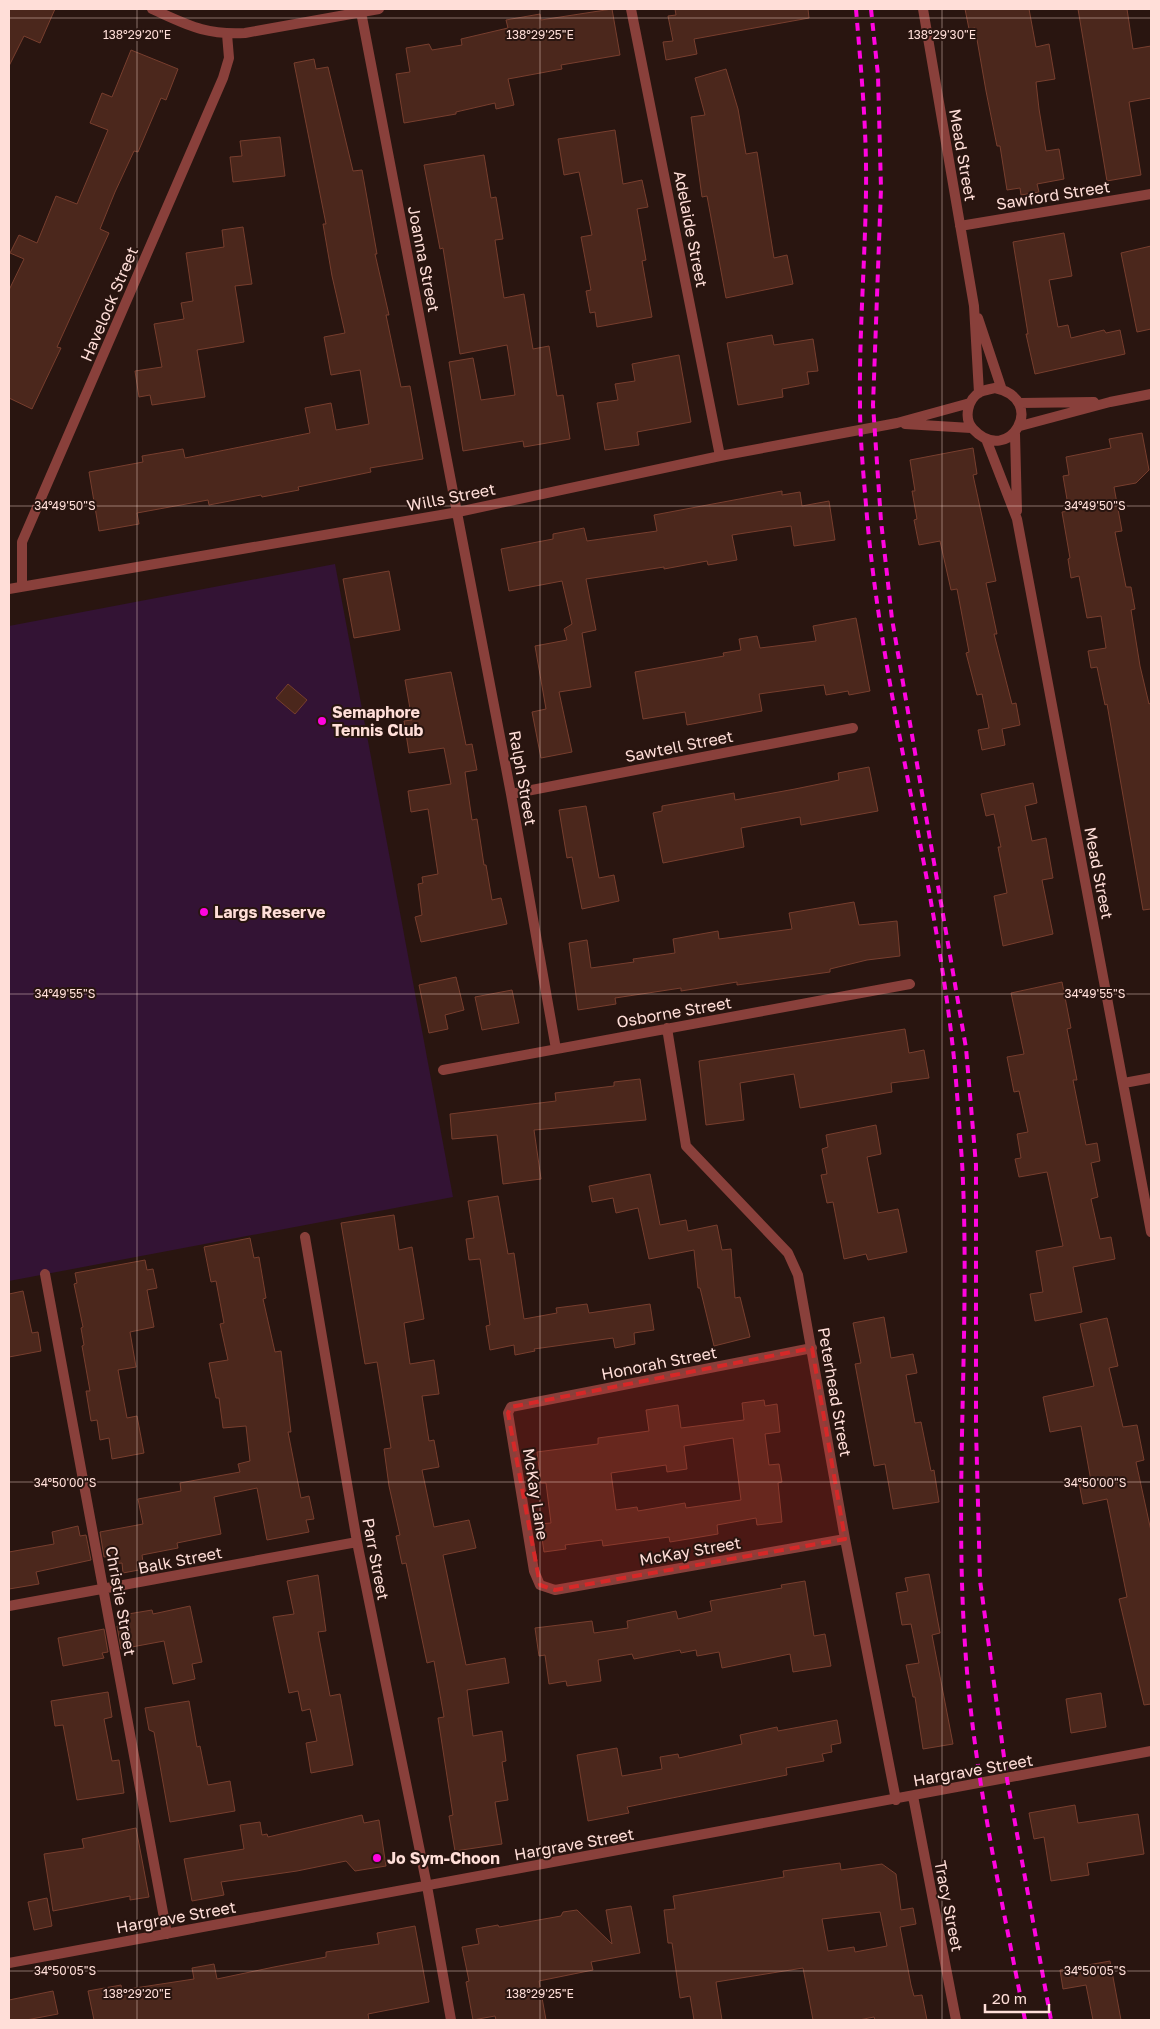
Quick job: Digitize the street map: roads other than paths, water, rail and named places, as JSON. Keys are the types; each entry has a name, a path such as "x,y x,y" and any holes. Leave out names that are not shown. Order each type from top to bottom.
{"street":[{"path":"152,9 198,29 227,34 380,9"},
{"name":"Adelaide Street","path":"631,9 720,456"},
{"name":"Mead Street","path":"923,9 974,306 979,393"},
{"name":"Joanna Street","path":"361,12 458,512"},
{"name":"Havelock Street","path":"22,587 22,542 223,78 229,58 227,34"},
{"name":"Sawford Street","path":"960,226 1151,194"},
{"name":"Mead Street","path":"974,306 1002,390"},
{"path":"1110,402 1020,403 1002,390 995,388 979,393 970,403 968,420 971,428 986,439 1000,440 1018,430 1110,402 1151,394"},
{"name":"Wills Street","path":"9,589 458,512 720,456 897,423 970,403"},
{"path":"1018,430 1020,403"},
{"name":"Wills Street","path":"897,423 971,428"},
{"name":"Mead Street","path":"1017,519 1018,430"},
{"name":"Mead Street","path":"986,439 1017,519 1151,1232"},
{"name":"Ralph Street","path":"458,512 511,794 556,1049"},
{"name":"Sawtell Street","path":"511,794 854,728"},
{"name":"Osborne Street","path":"443,1070 910,984"},
{"name":"Peterhead Street","path":"667,1028 686,1146 788,1253 798,1276 845,1539 896,1800"},
{"path":"1124,1083 1151,1078"},
{"name":"Parr Street","path":"305,1237 357,1542 427,1886 451,2020"},
{"name":"Christie Street","path":"45,1274 167,1934"},
{"name":"Honorah Street","path":"511,1407 812,1348"},
{"name":"McKay Lane","path":"511,1407 508,1413 534,1571 540,1585"},
{"name":"McKay Street","path":"540,1585 555,1590 845,1539"},
{"name":"Balk Street","path":"9,1606 357,1542"},
{"name":"Hargrave Street","path":"9,1963 896,1800 1151,1751"},
{"name":"Hargrave Street","path":"1116,1759 1151,1758"},
{"name":"Tracy Street","path":"913,1796 956,2020"}],"railway":[{"path":"856,9 866,146 860,378 861,433 867,517 874,584 884,650 933,916 953,1049 962,1161 964,1223 965,1285 961,1534 962,1597 966,1659 970,1704 983,1795 1025,2020"},
{"path":"871,9 878,75 881,188 873,405 881,521 892,619 966,1048 976,1165 976,1428 980,1580 1007,1779 1051,2020"}],"place":[{"name":"Semaphore Tennis Club","path":"322,721"},
{"name":"Largs Reserve","path":"204,912"},
{"name":"Jo Sym-Choon","path":"377,1858"}]}
